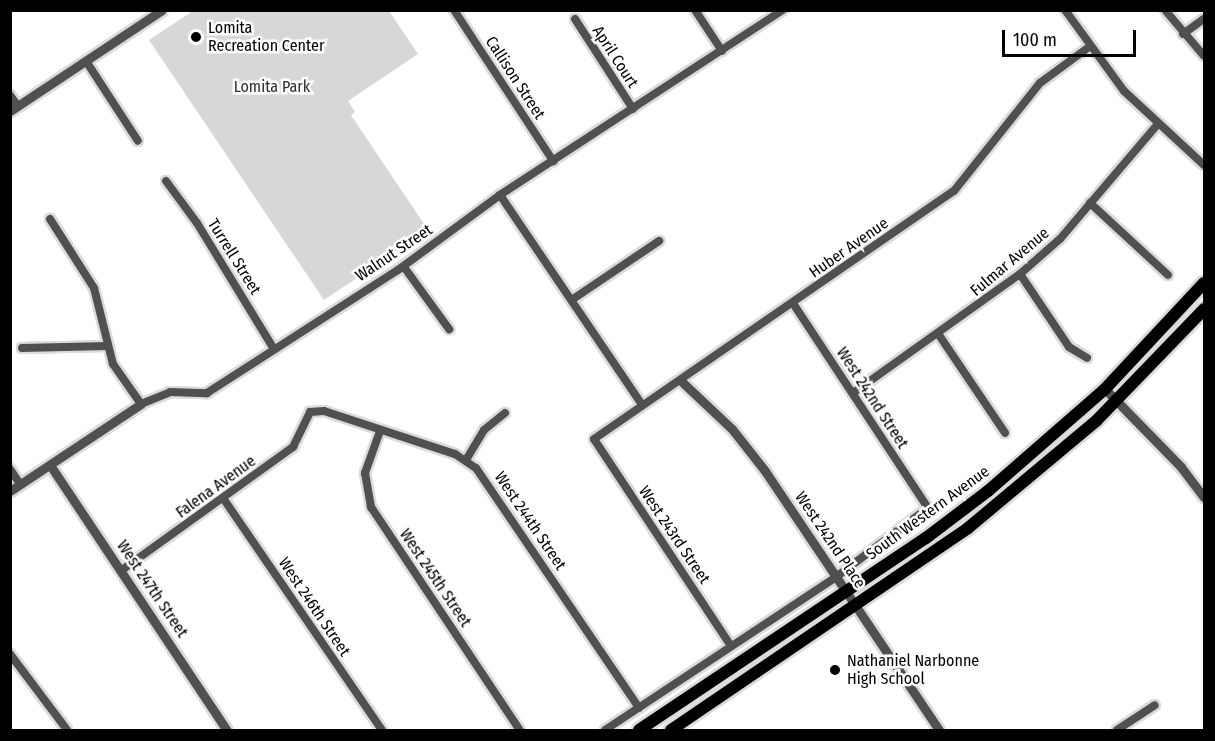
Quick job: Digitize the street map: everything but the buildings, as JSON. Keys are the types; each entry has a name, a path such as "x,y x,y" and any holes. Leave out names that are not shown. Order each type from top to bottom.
{"main road":[{"name":"South Western Avenue","path":"639,730 848,591 988,490 1106,389 1204,284"},
{"name":"South Western Avenue","path":"671,730 858,606 1023,484 1117,400 1204,309"}],"street":[{"path":"10,95 14,109 162,10"},
{"name":"Callison Street","path":"454,10 552,161"},
{"path":"695,10 722,51"},
{"name":"Walnut Street","path":"10,491 141,404 170,392 207,393 404,267 500,195 783,10"},
{"path":"1065,10 1124,91 1204,165"},
{"path":"1165,10 1182,33 1204,56"},
{"name":"April Court","path":"575,19 633,109"},
{"path":"1182,33 1204,19"},
{"name":"Huber Avenue","path":"594,439 954,191 1040,84 1089,46"},
{"path":"86,61 138,141"},
{"name":"Fulmar Avenue","path":"853,393 939,335 1020,274 1090,203 1158,124"},
{"name":"Turrell Street","path":"166,181 197,223 274,349"},
{"path":"500,195 573,299 642,405"},
{"path":"1090,203 1168,275"},
{"path":"50,219 94,288 113,364 141,404"},
{"path":"573,299 659,241"},
{"path":"404,267 449,329"},
{"path":"1020,274 1069,347 1087,358"},
{"name":"West 242nd Street","path":"793,303 928,508"},
{"path":"939,335 1005,433"},
{"path":"22,348 108,346"},
{"name":"West 242nd Place","path":"680,380 739,437 848,591 939,730"},
{"path":"1106,389 1181,467 1204,497"},
{"name":"West 244th Street","path":"310,412 324,411 466,460 485,478 639,708"},
{"name":"Falena Avenue","path":"122,570 293,447 310,412"},
{"path":"466,460 484,430 505,413"},
{"name":"West 245th Street","path":"380,430 365,473 371,507 520,730"},
{"name":"West 243rd Street","path":"594,439 731,646"},
{"name":"West 247th Street","path":"50,465 227,730"},
{"path":"10,469 20,484"},
{"name":"West 246th Street","path":"223,498 382,730"},
{"name":"South Western Avenue","path":"604,730 836,577 928,508"},
{"path":"10,654 67,730"},
{"path":"1117,730 1155,705"}],"green space":[{"name":"Lomita Park","path":"193,11 389,11 418,54 348,101 355,112 351,115 428,230 324,300 149,40"}],"place":[{"name":"Lomita Recreation Center","path":"196,37"},
{"name":"Nathaniel Narbonne High School","path":"835,670"}]}
